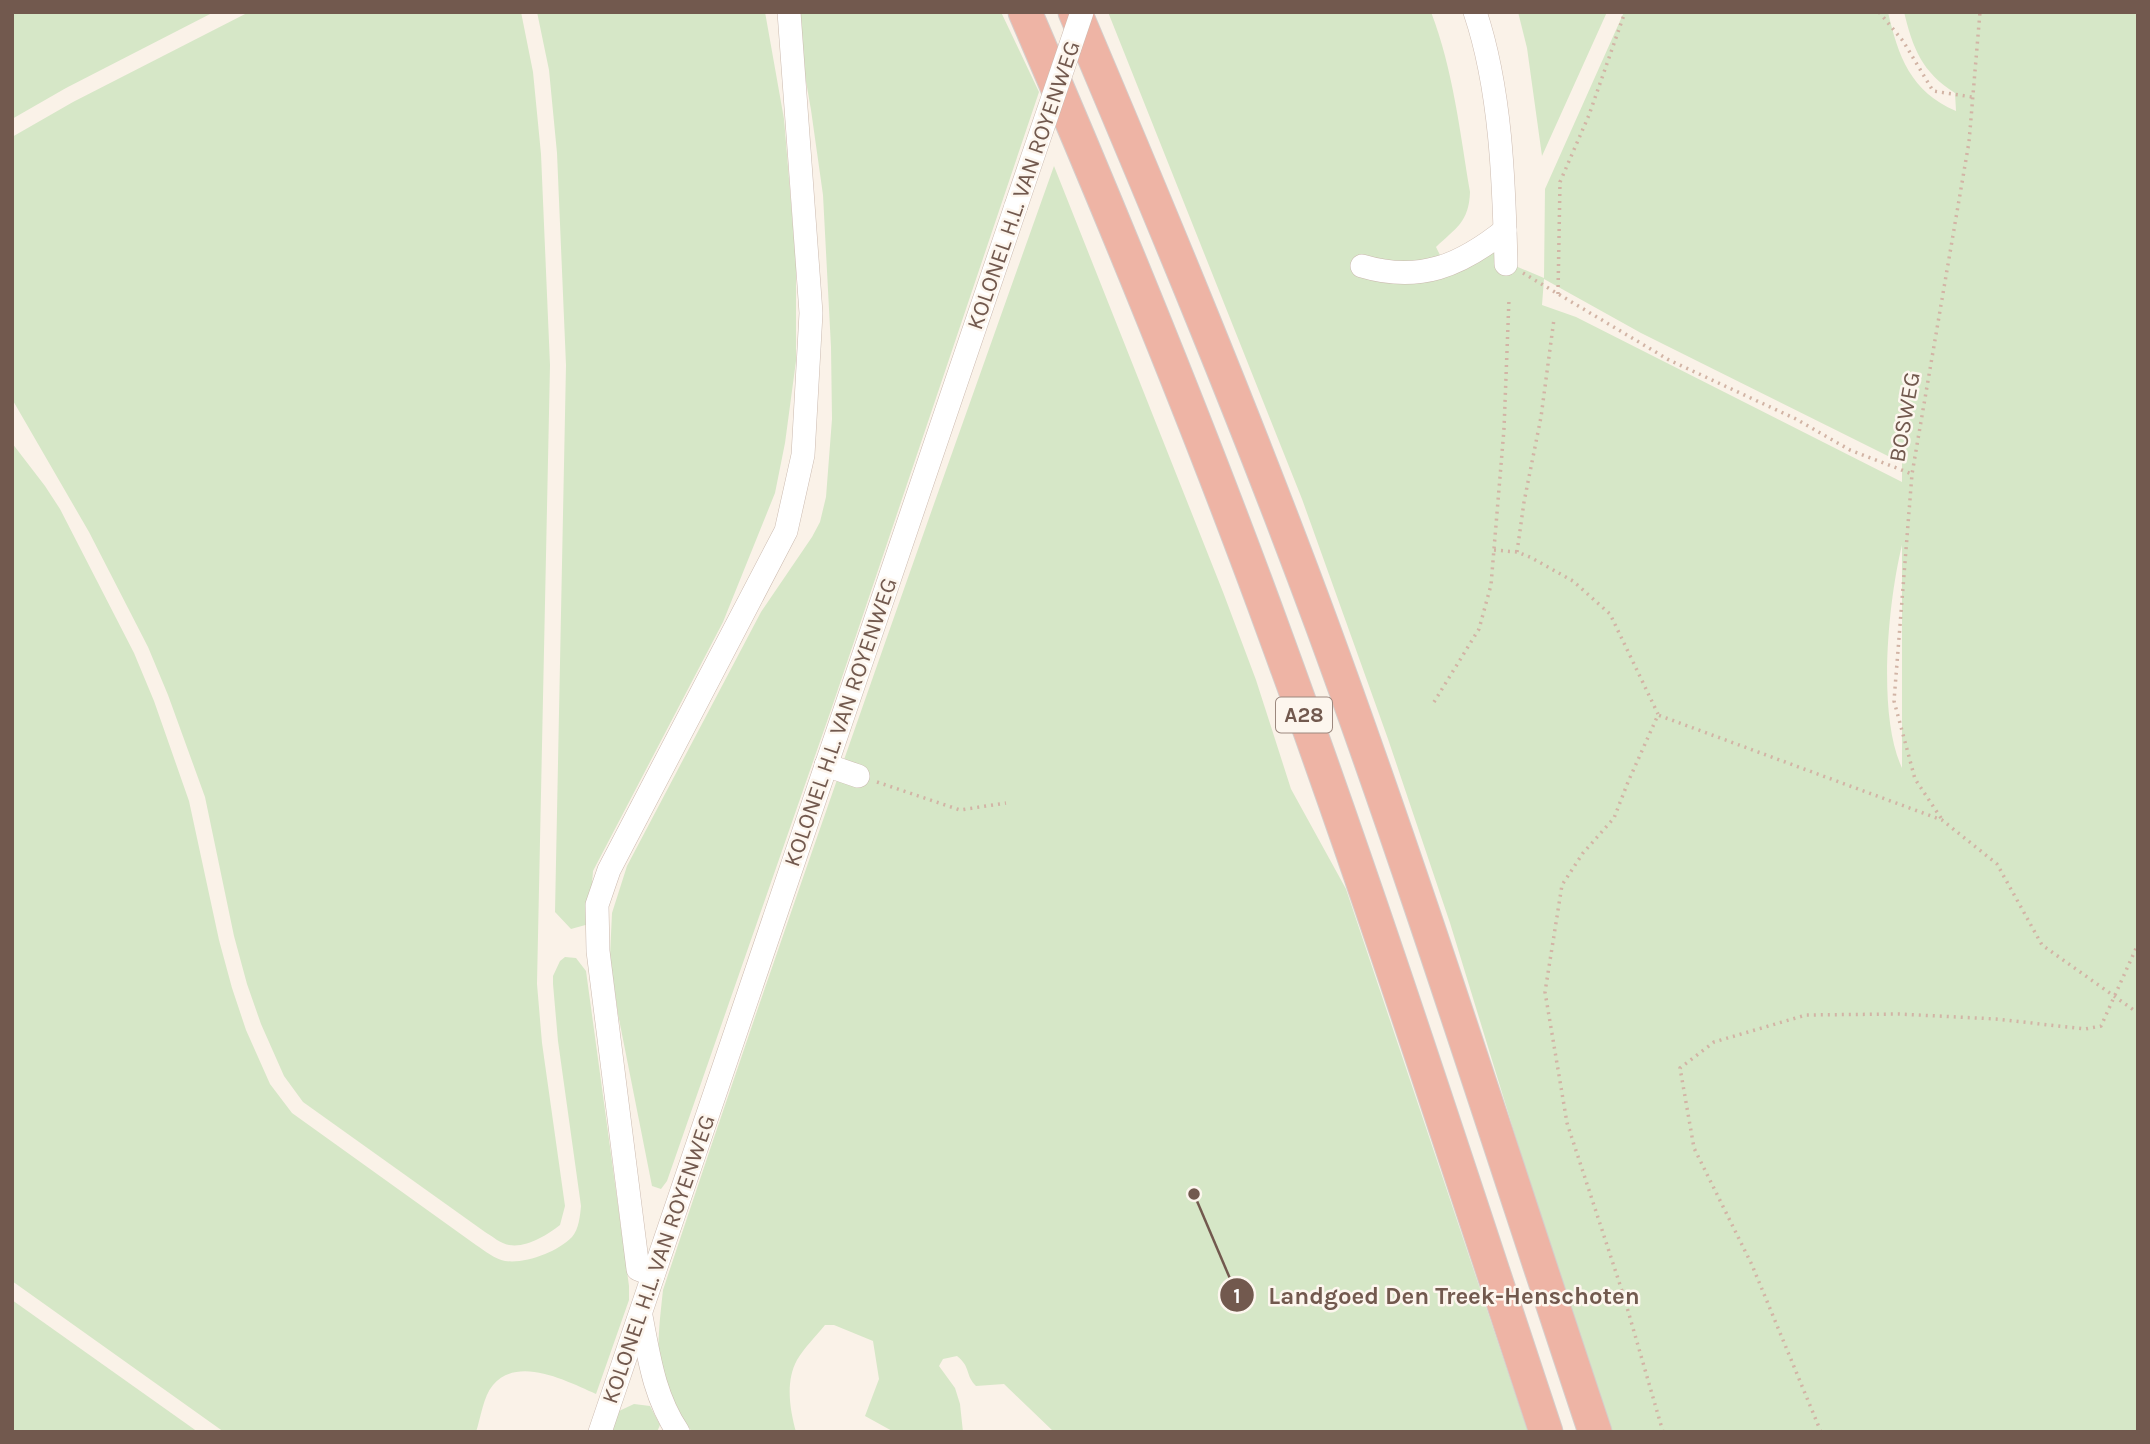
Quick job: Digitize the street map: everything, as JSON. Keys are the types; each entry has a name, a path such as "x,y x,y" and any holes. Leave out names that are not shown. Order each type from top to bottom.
{"highway":[{"name":"A28","path":"1024,12 1177,376 1277,639 1375,920 1546,1432"},
{"name":"A28","path":"1075,12 1216,350 1322,625 1595,1432"}],"street":[{"path":"653,1275 638,1269 598,951 597,905 609,870 786,531 803,455 811,313 789,12"},
{"name":"KOLONEL H.L. VAN ROYENWEG","path":"600,1432 1082,12"},
{"path":"1475,12 1494,83 1506,264"},
{"path":"1362,266 1384,273 1422,273 1473,253 1505,230"},
{"path":"826,765 858,776"},
{"path":"640,1313 653,1379 678,1432"}],"path":[{"path":"1558,294 1560,182 1589,114 1625,12"},
{"path":"1879,12 1902,41 1933,91 1972,97"},
{"name":"BOSWEG","path":"1942,820 1914,779 1894,701 1912,474 1969,142 1980,12"},
{"path":"1506,264 1669,360 1796,419 1850,450 1912,474"},
{"path":"1434,702 1479,629 1492,585 1504,429 1509,299"},
{"path":"1517,552 1541,417 1553,320"},
{"path":"1494,550 1517,552 1573,581 1611,614 1658,715 1942,820 1997,864 2042,945 2138,1013"},
{"path":"1658,715 1614,818 1583,853 1562,885 1545,992 1567,1123 1625,1297 1663,1432"},
{"path":"858,776 960,810 1006,803"},
{"path":"1821,1432 1752,1265 1694,1148 1680,1068 1714,1042 1806,1015 1899,1014 1996,1019 2085,1029 2101,1026 2138,944"}],"green space":[{"path":"12,12 214,12 66,88 12,119"},
{"path":"249,12 521,12 533,72 541,154 550,365 537,984 542,1043 565,1206 560,1225 543,1237 523,1245 500,1242 485,1232 303,1102 284,1076 247,984 234,936 205,797 168,695 148,647 89,532 12,399 12,137 73,102"},
{"path":"537,12 765,12 784,119 796,262 796,361 775,493 723,622 593,871 589,924 571,929 555,912 566,365 557,153 549,70"},
{"path":"794,12 1001,12 1039,92 831,710 667,1181 661,1189 652,1186 618,1014 610,956 612,913 627,866 761,612 812,537 820,522 826,497 832,419 823,195"},
{"path":"1108,12 1431,12 1450,78 1470,192 1464,218 1436,247 1449,273 1499,247 1513,265 1544,278 1545,189 1624,12 1888,12 1902,58 1917,83 1928,94 1956,111 1955,93 1927,68 1915,48 1904,12 2138,12 2138,1432 1611,1432 1530,1184 1450,923 1388,739 1302,499","holes":["1544,279 1641,333 1902,463 1902,482 1576,317 1542,305","1902,545 1902,768 1894,746 1887,689 1889,627"]},
{"path":"1518,12 1607,12 1542,156 1527,48"},
{"path":"1054,166 1223,592 1256,680 1291,789 1346,889 1528,1432 1054,1432 1004,1384 976,1386 957,1356 943,1359 939,1366 955,1388 963,1432 894,1432 865,1416 879,1379 873,1341 834,1325 825,1325 803,1351 793,1369 790,1396 796,1432 692,1432 666,1395 659,1358 663,1290 807,867"},
{"path":"12,443 60,509 134,653 189,801 219,940 246,1030 270,1084 292,1113 494,1257 505,1261 522,1261 550,1252 572,1237 579,1222 581,1206 558,1041 553,976 565,957 576,958 586,971 629,1286 629,1300 596,1394 544,1374 516,1372 504,1376 493,1385 476,1432 224,1432 12,1281"},
{"path":"12,1300 198,1432 12,1432"},
{"path":"634,1404 650,1406 660,1425 657,1432 612,1432 619,1411"}],"place":[{"name":"Landgoed Den Treek-Henschoten","path":"1194,1194"}]}
